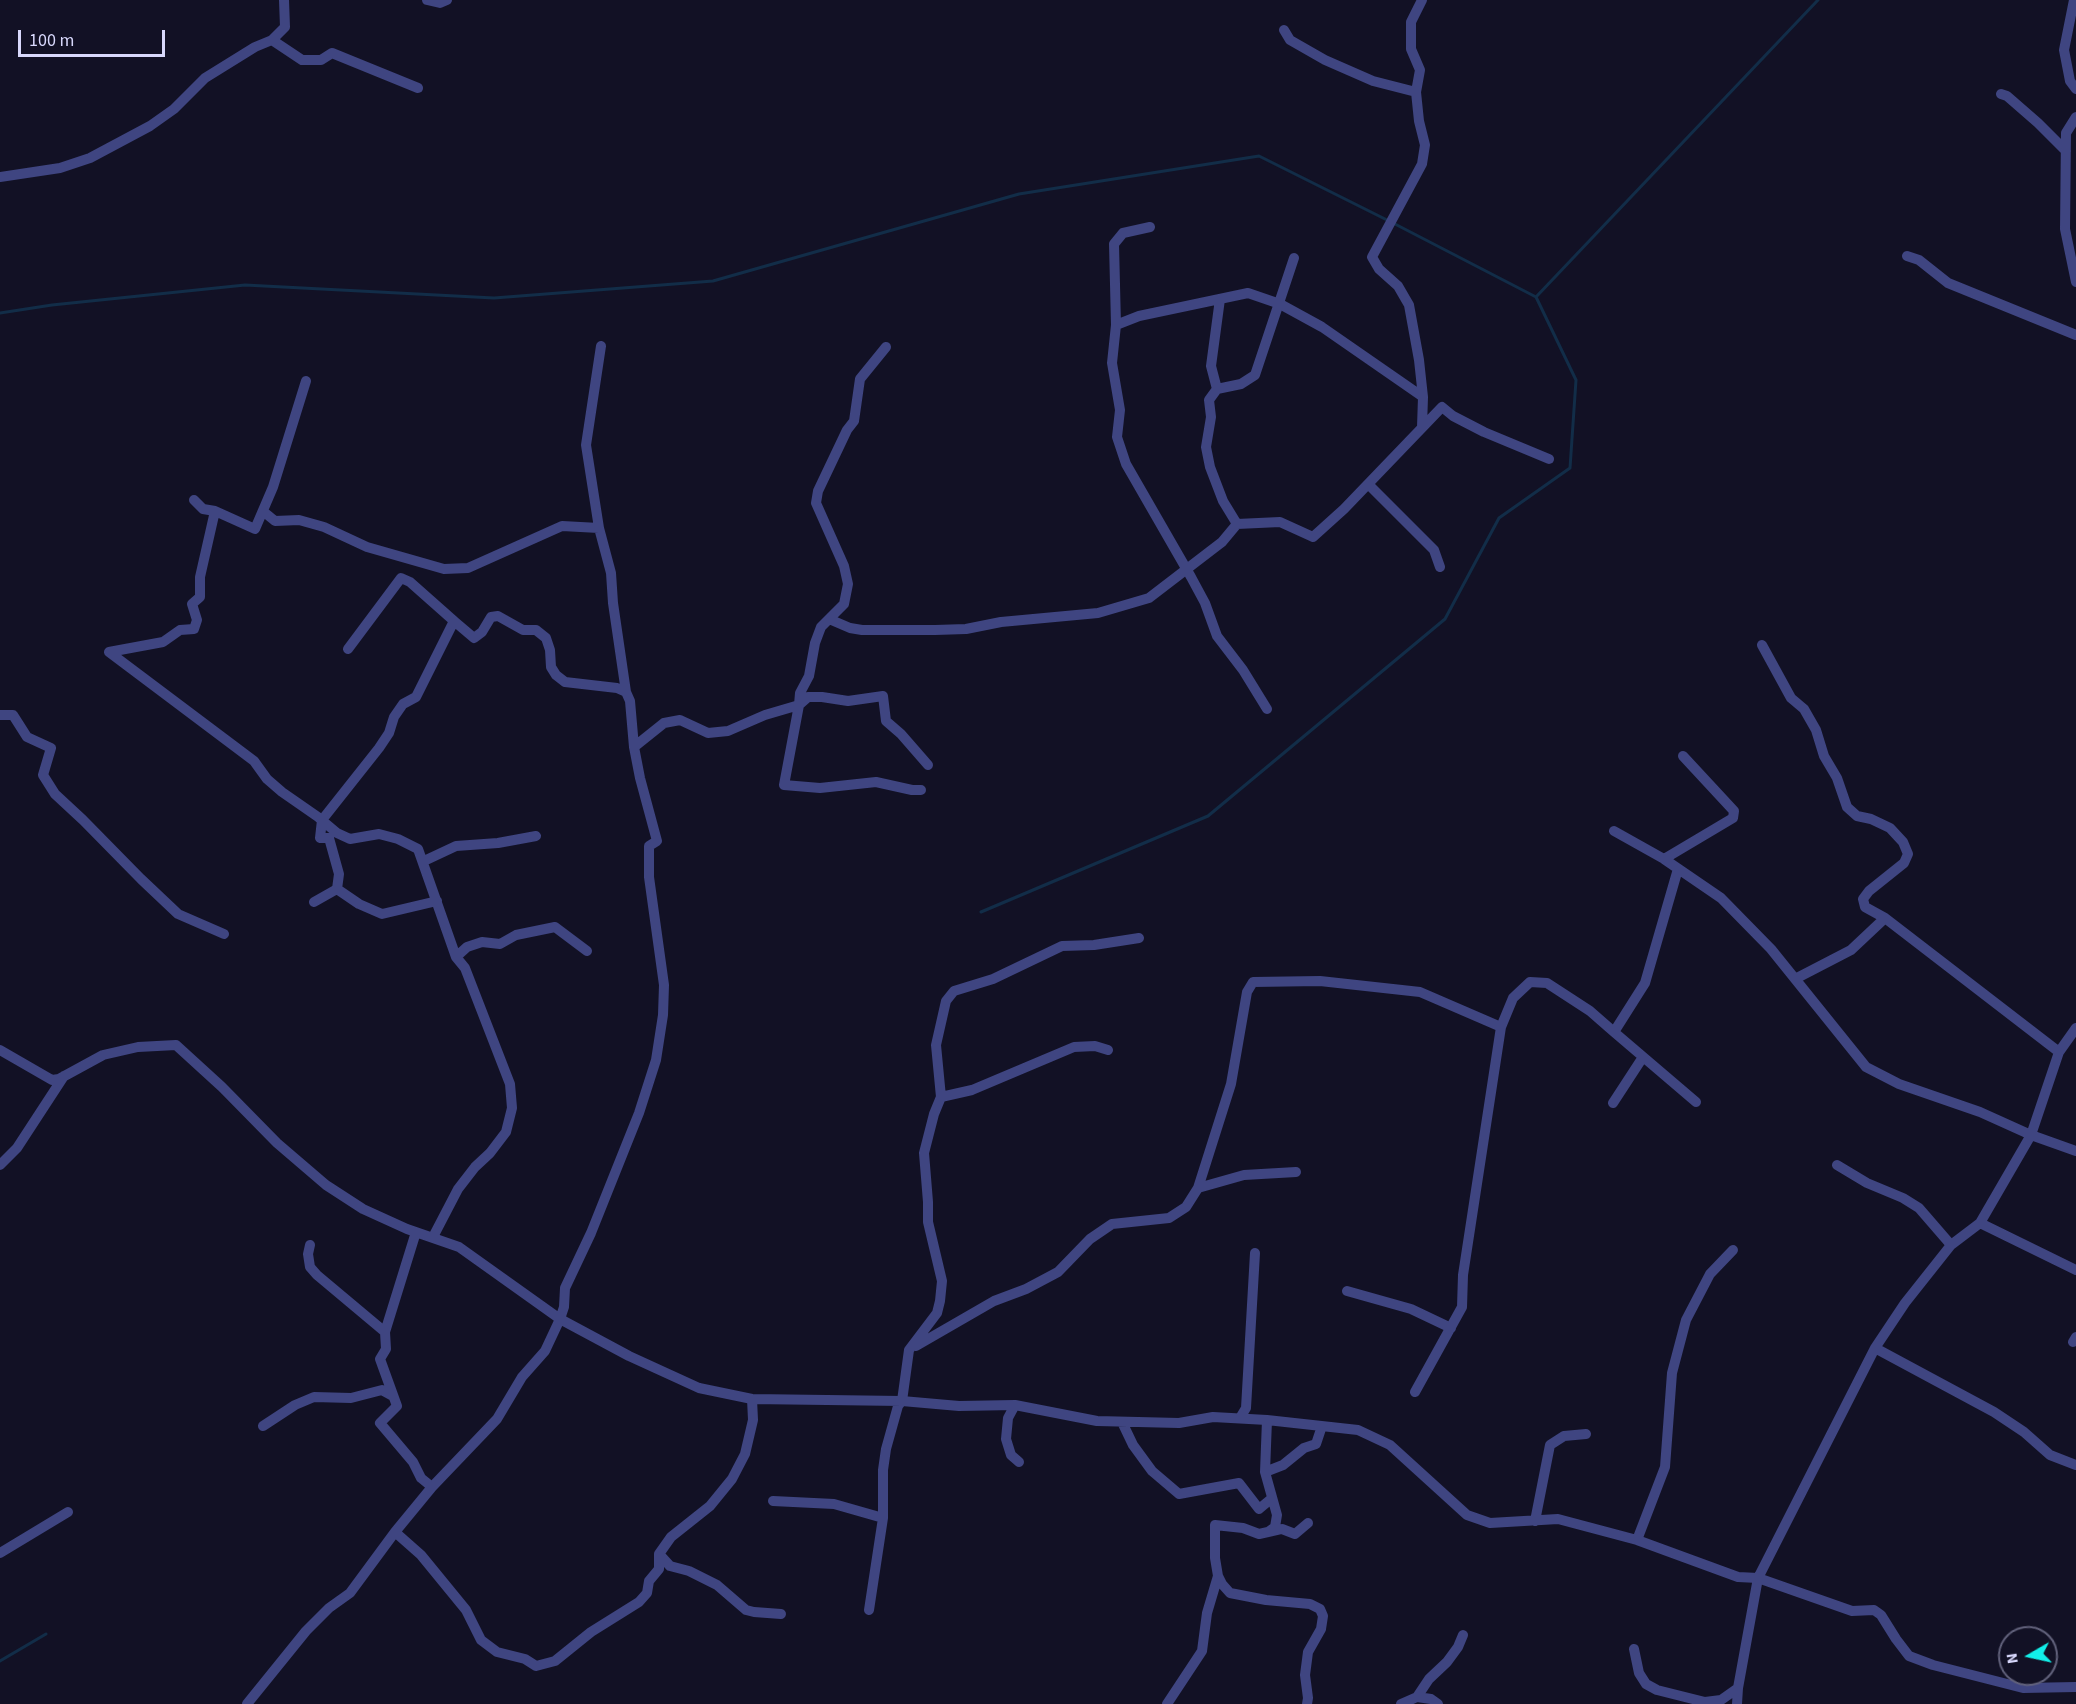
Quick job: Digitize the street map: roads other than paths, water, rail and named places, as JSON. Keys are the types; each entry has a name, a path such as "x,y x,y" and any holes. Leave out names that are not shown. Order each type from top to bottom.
{"street":[{"path":"0,177 60,168 90,158 150,126 174,108 205,78 255,47 272,40 285,27 284,0"},
{"path":"427,0 440,3 447,0"},
{"path":"1422,0 1411,22 1411,49 1420,70 1416,92 1419,121 1425,145 1422,164 1372,257 1379,269 1398,286 1409,305 1423,397 1422,427"},
{"path":"2074,0 2064,50 2070,81 2076,89"},
{"path":"1284,30 1290,40 1325,60 1372,81 1416,92"},
{"path":"272,40 302,60 321,60 332,53 418,88"},
{"path":"2001,94 2007,96 2038,123 2066,151"},
{"path":"2076,117 2066,133 2065,229 2076,282"},
{"path":"1150,227 1123,233 1114,244 1116,325 1112,363 1120,410 1117,437 1126,464 1187,570 1204,603 1217,636 1243,670 1267,709"},
{"path":"1907,256 1919,260 1948,283 2076,335"},
{"path":"1237,525 1223,501 1210,467 1206,447 1211,417 1209,400 1217,389 1241,384 1256,375 1294,258"},
{"path":"1116,325 1139,316 1248,293 1280,304 1322,327 1423,397"},
{"path":"1217,389 1210,366 1220,299"},
{"path":"246,1704 306,1631 329,1608 350,1593 432,1487 497,1419 522,1377 545,1351 564,1307 565,1288 591,1233 639,1113 656,1060 663,1015 664,985 649,877 649,846 657,841 639,778 630,701 626,692 612,603 611,573 599,528 586,445 601,346"},
{"path":"886,347 860,379 854,421 847,430 818,491 816,503 844,566 848,584 844,604 821,627 815,643 809,676 800,693 784,785 820,788 876,782 921,790"},
{"path":"194,500 202,509 215,511 255,529 264,512 306,381"},
{"path":"829,619 850,628 862,630 966,629 1001,622 1098,613 1149,598 1222,542 1237,525 1281,522 1313,537 1344,509 1442,407 1453,416 1484,432 1549,459"},
{"path":"1368,484 1434,550 1440,567"},
{"path":"215,511 200,577 200,597 192,604 197,620 194,629 180,630 163,642 109,652 254,761 267,779 337,833 350,839 379,834 398,839 418,849 456,957 465,968 510,1084 512,1108 506,1132 458,1190 433,1237"},
{"path":"264,512 275,521 299,520 324,527 367,547 444,569 468,568 562,526 599,528"},
{"path":"348,649 400,578 410,582 474,638 482,632 491,617 498,616 523,630 536,630 546,638 550,650 551,667 556,675 565,682 617,688 626,692"},
{"path":"337,889 339,874 329,838 320,838 322,820 379,748 403,704 416,697 454,621"},
{"path":"1762,645 1791,698 1804,709 1816,730 1824,756 1837,778 1846,807 1857,816 1871,819 1890,828 1903,842 1908,854 1904,863 1869,891 1863,899 1865,906 1886,918 2059,1052"},
{"path":"634,747 664,723 680,720 708,733 728,731 765,715 799,705 808,697 848,701 883,696 886,721 901,734 928,765"},
{"path":"0,715 13,715 27,737 51,748 43,775 55,794 141,879 178,914 224,934"},
{"path":"1664,859 1733,818 1734,811 1683,756"},
{"path":"1614,831 1664,859 1721,898 1771,949 1866,1067 1899,1084 1980,1112 2031,1135 2076,1151"},
{"path":"424,861 456,846 498,843 536,836"},
{"path":"1614,1032 1645,983 1678,869"},
{"path":"337,889 359,904 382,914 438,901"},
{"path":"314,902 337,889"},
{"path":"1795,980 1851,950 1886,918"},
{"path":"456,957 467,947 482,942 500,944 516,936 555,927 587,951"},
{"path":"869,1610 883,1518 883,1470 886,1449 898,1406 902,1401 909,1350 937,1313 940,1301 942,1281 928,1222 924,1153 941,1097 936,1045 946,1001 954,991 993,979 1062,946 1095,945 1139,938"},
{"path":"909,1350 994,1302 1026,1290 1058,1272 1090,1239 1113,1224 1169,1218 1186,1208 1198,1188 1231,1084 1247,992 1253,982 1320,981 1420,992 1501,1027"},
{"path":"1415,1392 1462,1307 1463,1275 1501,1027 1513,998 1530,982 1547,983 1590,1011 1696,1102"},
{"path":"1737,1704 1758,1578 1875,1348 1905,1303 1951,1245 1980,1224 2031,1135 2059,1052 2076,1028"},
{"path":"0,1050 52,1080 65,1076 103,1055 138,1047 176,1045 222,1087 277,1143 326,1185 363,1209 416,1232 459,1247 560,1319 628,1356 699,1388 752,1399 902,1401 959,1406 1015,1405 1096,1421 1179,1423 1213,1417 1267,1420 1358,1430 1390,1445 1467,1515 1490,1523 1558,1519 1636,1540 1738,1577 1758,1578 1852,1611 1874,1610 1881,1615 1909,1656 1933,1665 2023,1688 2076,1687"},
{"path":"941,1097 972,1090 1074,1047 1095,1046 1108,1050"},
{"path":"1613,1103 1643,1057"},
{"path":"0,1166 17,1148 65,1076"},
{"path":"1837,1165 1867,1183 1903,1198 1919,1208 1951,1245"},
{"path":"1198,1188 1244,1175 1296,1172"},
{"path":"1980,1224 2076,1270"},
{"path":"416,1232 385,1332 386,1349 380,1359 397,1406 380,1424 413,1462 422,1478 432,1487"},
{"path":"310,1245 308,1254 310,1267 385,1332"},
{"path":"1636,1540 1665,1467 1672,1373 1686,1320 1710,1274 1733,1250"},
{"path":"1240,1418 1246,1408 1255,1253"},
{"path":"1347,1291 1411,1309 1451,1328"},
{"path":"1875,1348 1994,1412 2024,1432 2050,1455 2076,1465"},
{"path":"263,1426 296,1405 314,1397 351,1398 381,1390 393,1396"},
{"path":"395,1532 421,1554 466,1610 482,1640 497,1652 525,1659 536,1666 555,1661 591,1632 639,1602 648,1593 649,1581 658,1569 658,1554 671,1537 710,1506 732,1479 745,1454 753,1420 752,1399"},
{"path":"1015,1405 1008,1418 1006,1439 1011,1455 1019,1462"},
{"path":"1267,1420 1265,1472 1277,1515 1275,1527 1268,1532"},
{"path":"1122,1422 1133,1445 1152,1471 1179,1494 1239,1483 1259,1509 1271,1499"},
{"path":"1265,1472 1283,1465 1304,1448 1316,1444 1322,1426"},
{"path":"1535,1521 1550,1445 1564,1436 1586,1434"},
{"path":"773,1501 834,1504 883,1518"},
{"path":"0,1553 68,1512"},
{"path":"1307,1704 1305,1675 1308,1652 1321,1629 1323,1616 1320,1609 1310,1604 1266,1600 1230,1593 1218,1576 1215,1558 1215,1525 1248,1529 1259,1534 1282,1529 1295,1534 1308,1522"},
{"path":"658,1554 670,1566 689,1571 717,1585 746,1610 781,1614"},
{"path":"1167,1704 1202,1651 1207,1612 1218,1576"},
{"path":"1417,1697 1430,1678 1458,1647 1463,1635"},
{"path":"1634,1649 1639,1673 1646,1684 1657,1690 1705,1702 1721,1700 1738,1688"},
{"path":"1401,1704 1417,1697 1431,1699 1438,1704"}],"waterway":[{"path":"981,912 1208,816 1445,619 1499,518 1570,468 1576,380 1536,297 1818,0"},
{"path":"0,313 52,305 245,285 494,298 713,281 1019,194 1259,156 1387,220"},
{"path":"1393,223 1536,297"},
{"path":"0,1661 46,1634"}]}
